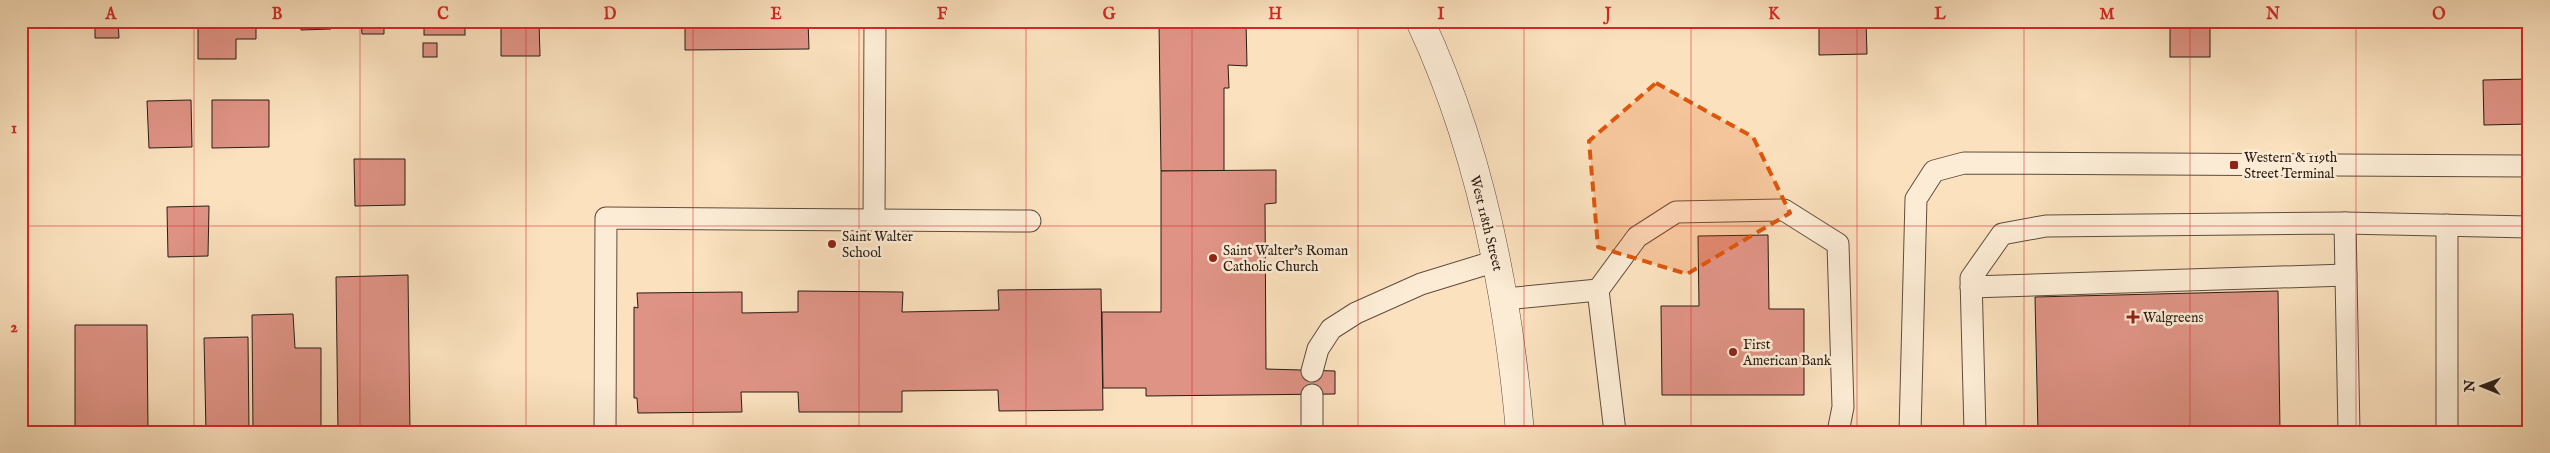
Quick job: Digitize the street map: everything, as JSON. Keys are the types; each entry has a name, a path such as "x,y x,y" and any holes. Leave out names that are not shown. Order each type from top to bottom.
{"street":[{"name":"West 118th Street","path":"1420,21 1459,122 1484,206 1505,299 1520,432"}],"lane":[{"path":"874,220 875,21"},
{"path":"1910,432 1916,199 1934,171 1964,163 2529,166"},
{"path":"1615,432 1598,290 1637,237 1676,212 1784,210 1838,244 1843,407 1838,432"},
{"path":"604,432 606,218 1030,220"},
{"path":"2346,222 2349,432"},
{"path":"1975,432 1971,278 2002,234 2037,227 2346,222 2529,227"},
{"path":"2447,225 2447,432"},
{"path":"1312,371 1318,349 1331,329 1356,313 1421,284 1496,261"},
{"path":"1971,288 2346,275"},
{"path":"1505,299 1598,290"},
{"path":"1312,395 1312,432"}],"highlighted area":[{"path":"1656,83 1753,137 1790,213 1687,274 1598,247 1589,141"}],"building":[{"path":"95,21 118,21 119,38 95,38"},
{"path":"198,21 256,21 256,39 236,39 236,59 198,59"},
{"path":"300,21 331,21 331,29 301,30"},
{"path":"361,21 384,21 384,34 362,34"},
{"path":"424,21 465,21 465,35 424,35"},
{"path":"501,21 539,21 540,56 501,56"},
{"path":"685,21 808,21 809,49 685,50"},
{"path":"983,21 1021,21 1021,22 983,23"},
{"path":"1159,21 1246,21 1247,66 1228,65 1229,88 1224,88 1224,171 1161,171"},
{"path":"1528,21 1586,21 1586,23 1528,23"},
{"path":"1699,21 1737,21 1737,25 1699,25"},
{"path":"1819,21 1866,21 1867,54 1819,55"},
{"path":"2170,21 2210,21 2210,57 2170,57"},
{"path":"423,43 437,43 437,57 423,57"},
{"path":"2529,79 2529,124 2484,125 2483,80"},
{"path":"191,100 192,147 149,148 147,101"},
{"path":"212,100 269,100 269,147 212,148"},
{"path":"354,159 405,159 405,205 355,206"},
{"name":"Saint Walter's Roman Catholic Church","path":"1276,170 1276,203 1265,204 1266,369 1335,371 1335,394 1146,396 1146,388 1103,388 1102,312 1161,312 1161,171"},
{"path":"209,206 208,256 168,257 167,207"},
{"name":"First American Bank","path":"1768,235 1769,309 1804,309 1804,395 1662,395 1661,306 1699,306 1698,236"},
{"path":"408,275 410,432 338,432 336,277"},
{"path":"1101,289 1103,410 999,411 998,390 902,391 902,412 799,412 798,392 741,392 742,412 638,413 637,398 634,398 634,307 638,308 637,293 742,292 742,313 798,312 798,291 903,292 902,312 999,310 998,290"},
{"name":"Walgreens","path":"2278,291 2280,432 2038,432 2035,297"},
{"path":"293,314 295,348 321,348 321,432 253,432 252,315"},
{"path":"75,325 147,325 148,432 75,432"},
{"path":"248,337 249,432 206,432 204,338"},
{"path":"21,410 32,432 21,432"}],"place":[{"name":"Western & 119th Street Terminal","path":"2234,165"},
{"name":"Saint Walter School","path":"832,244"},
{"name":"Saint Walter's Roman Catholic Church","path":"1213,258"},
{"name":"Walgreens","path":"2133,317"},
{"name":"First American Bank","path":"1733,352"}]}
